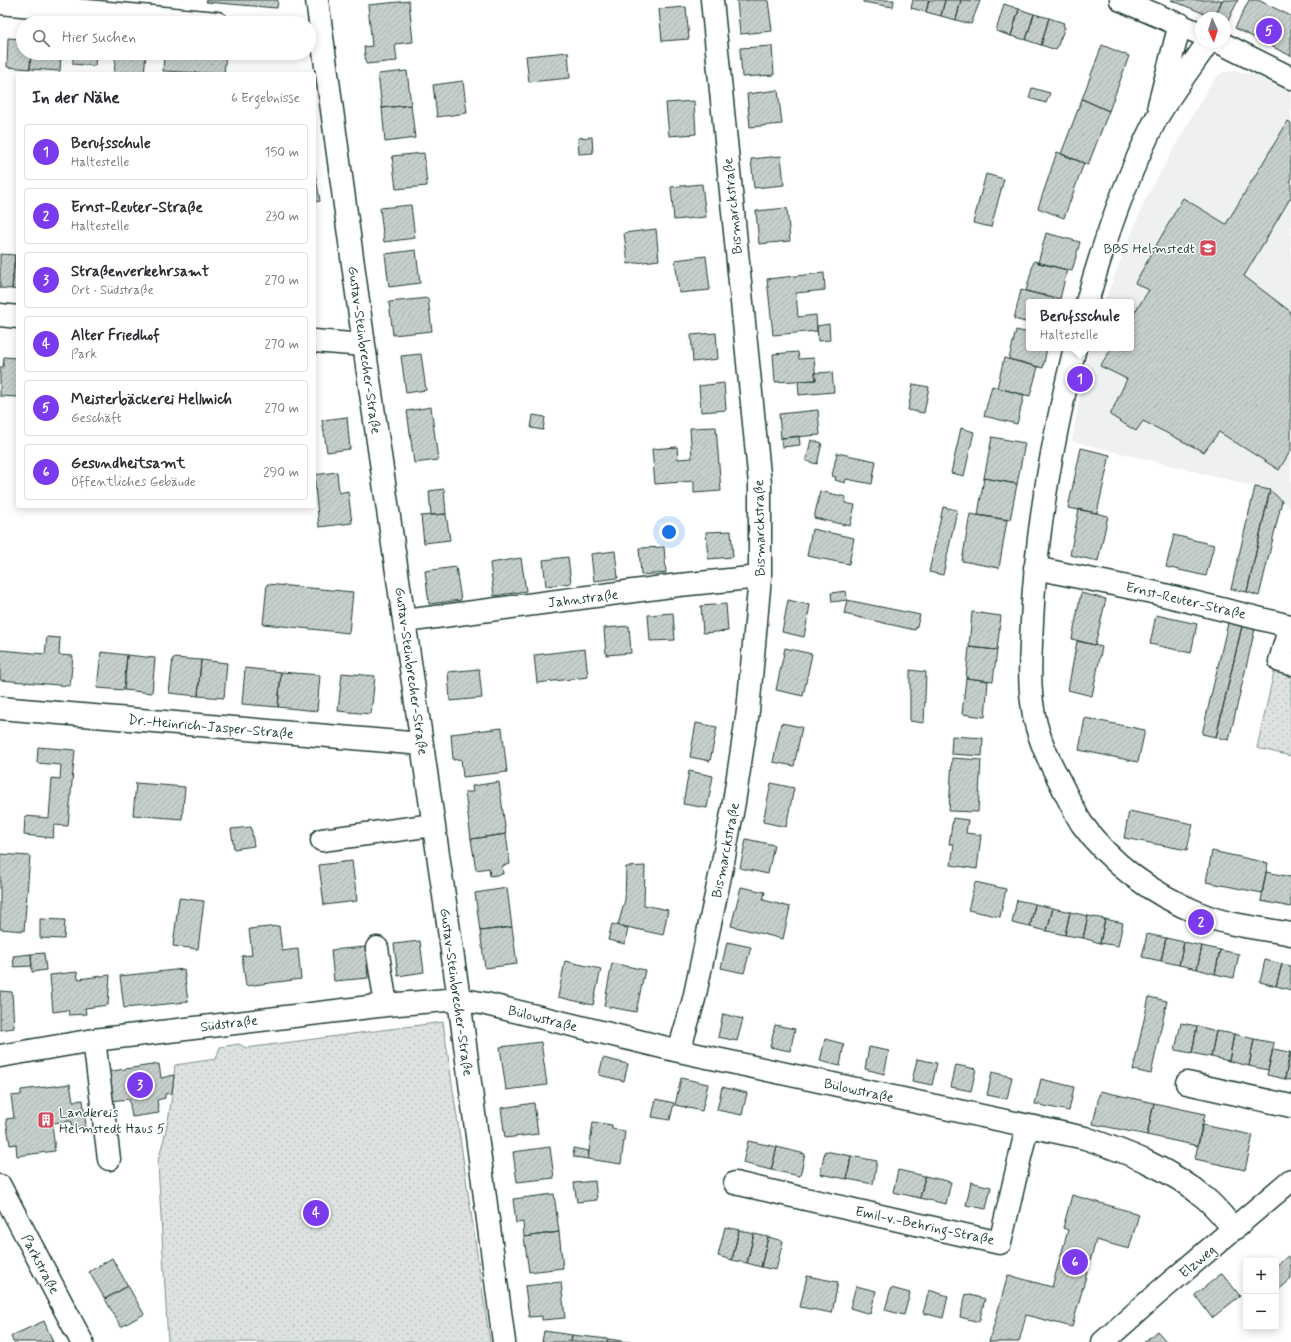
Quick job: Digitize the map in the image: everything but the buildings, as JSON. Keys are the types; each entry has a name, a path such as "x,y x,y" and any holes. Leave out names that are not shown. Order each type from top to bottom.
{"street":[{"name":"Gustav-Steinbrecher-Straße","path":"317,0 316,32 406,621 433,825 460,999 504,1342"},
{"name":"Bismarckstraße","path":"679,1051 699,976 734,802 748,711 760,577 760,484 712,0"},
{"path":"1121,0 1195,31"},
{"path":"0,3 141,16"},
{"path":"1155,122 1180,24"},
{"path":"1088,299 1130,178 1155,122 1204,48"},
{"path":"1231,48 1291,78"},
{"path":"0,315 16,316"},
{"path":"316,340 364,345"},
{"path":"1074,351 1052,454 1040,526 1035,568 1030,663 1033,711 1048,758 1082,823 1103,848 1127,871 1172,900 1203,915 1291,934"},
{"name":"Ernst-Reuter-Straße","path":"1035,568 1152,592 1290,626 1280,661 1291,664"},
{"name":"Jahnstraße","path":"406,621 679,585 760,577"},
{"name":"Dr.-Heinrich-Jasper-Straße","path":"0,708 422,744"},
{"path":"322,840 433,825"},
{"path":"378,948 386,1005"},
{"name":"Bülowstraße","path":"460,999 679,1051 1027,1127 1085,1138 1147,1161 1178,1178 1206,1199 1234,1229"},
{"name":"Südstraße","path":"0,1056 94,1040 386,1005 460,999"},
{"path":"94,1040 109,1158"},
{"path":"1187,1083 1291,1106"},
{"name":"Emil-v.-Behring-Straße","path":"734,1183 1000,1243 1027,1127"},
{"name":"Elzweg","path":"1103,1342 1158,1293 1291,1180"},
{"name":"Parkstraße","path":"0,1186 82,1342"}],"shaded area":[{"name":"BBS Helmstedt","path":"1234,71 1271,76 1291,88 1291,509 1270,490 1072,441 1089,351 1134,351 1134,299 1105,299 1144,202 1208,88 1223,72"},
{"path":"1274,672 1291,677 1291,756 1257,748"},
{"path":"443,1022 490,1342 168,1342 158,1163 169,1114 175,1065 216,1059 220,1047 239,1044 246,1048"}],"place":[{"name":"Meisterbäckerei Hellmich","path":"1269,31"},
{"name":"BBS Helmstedt","path":"1208,248"},
{"name":"Berufsschule","path":"1080,379"},
{"name":"Ernst-Reuter-Straße","path":"1201,922"},
{"name":"Straßenverkehrsamt","path":"140,1085"},
{"name":"Landkreis Helmstedt Haus 5","path":"46,1120"},
{"name":"Alter Friedhof","path":"316,1213"},
{"name":"Gesundheitsamt","path":"1075,1262"}]}
